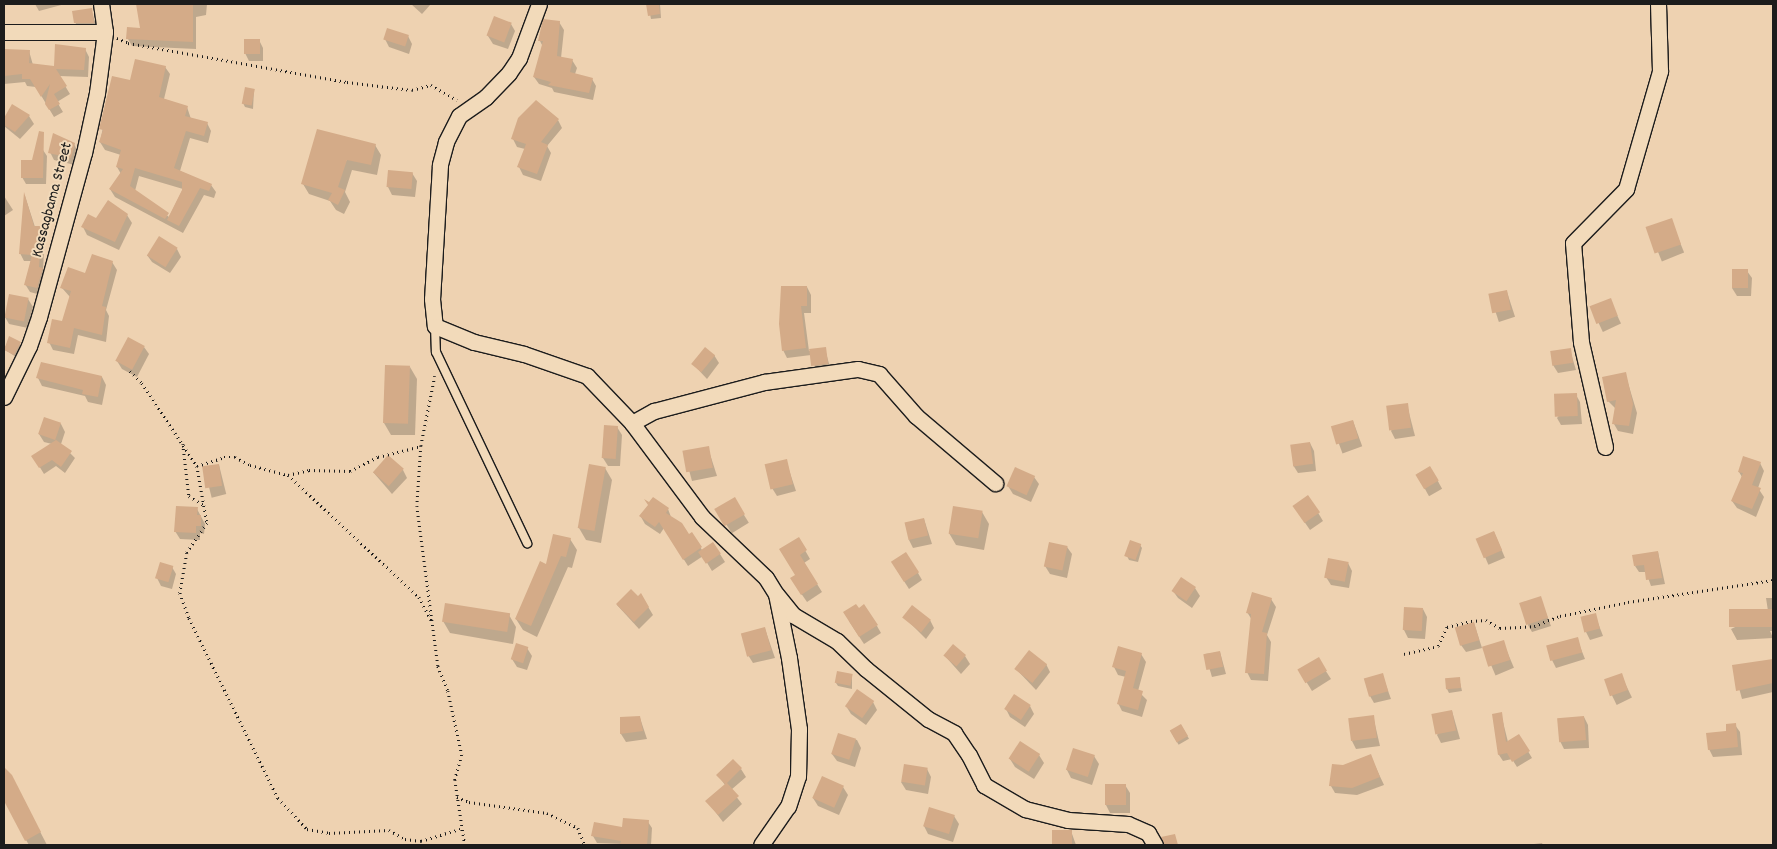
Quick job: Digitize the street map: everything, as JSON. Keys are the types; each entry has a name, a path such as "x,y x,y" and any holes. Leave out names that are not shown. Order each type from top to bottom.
{"street":[{"name":"Kassagbama Street","path":"4,397 29,346 68,216 97,93 105,32 101,4"},
{"path":"539,4 519,58 498,86 453,122 440,165 432,299 435,326 474,342 524,354 587,376 632,423 702,517 766,578 793,615 837,641 866,669 928,719 954,733 969,755 984,785 1025,809 1068,820 1128,824 1148,833 1155,845"},
{"path":"1605,447 1581,342 1573,243 1626,189 1660,71 1658,4"},
{"path":"4,32 105,32"},
{"path":"632,423 654,411 764,382 858,370 879,374 916,416 994,482"},
{"path":"761,845 788,806 798,776 799,729 776,594"}],"lane":[{"path":"435,326 436,352 527,543"}],"path":[{"path":"105,32 128,43 347,82 380,84 412,90 431,85 471,108"},
{"path":"436,352 435,387 421,446 417,506 438,666 448,691 462,755 455,780 460,828 465,845"},
{"path":"130,371 183,442 197,466 207,522 187,553 180,594 189,618 278,798 307,829 329,833 390,830 406,839 420,841 460,828"},
{"path":"183,442 190,496 205,506"},
{"path":"197,466 224,456 235,457 250,466 288,475 309,470 350,470 378,458 421,446"},
{"path":"288,475 419,597 433,623"},
{"path":"1404,654 1438,646 1447,627 1472,621 1486,620 1500,628 1534,626 1560,616 1620,604 1773,580"},
{"path":"457,797 469,802 548,813 578,828 585,845"}],"building":[{"path":"136,4 193,4 193,42 126,39 127,27 140,28"},
{"path":"646,4 659,4 660,14 648,16"},
{"path":"92,8 94,23 74,23 72,11"},
{"path":"494,16 512,23 504,42 486,36"},
{"path":"543,19 560,21 557,56 573,59 570,72 593,78 589,93 548,85 551,82 533,77 543,41 538,41"},
{"path":"387,28 409,35 405,47 383,39"},
{"path":"244,39 260,39 260,54 244,54"},
{"path":"55,44 86,48 84,70 56,69 67,86 54,94 60,104 49,110 45,104 50,84 41,97 30,79 22,79 22,74 4,76 4,49 30,50 29,63 54,66"},
{"path":"135,59 166,66 159,97 188,106 185,116 208,122 204,136 186,131 174,168 212,184 209,191 200,188 179,226 167,220 182,190 182,182 135,168 130,186 169,213 165,219 109,189 123,169 116,167 121,150 99,142 103,130 99,129 112,76 130,80"},
{"path":"245,87 255,89 252,106 242,104"},
{"path":"536,100 559,119 541,142 548,145 537,174 517,167 526,144 511,139 518,118"},
{"path":"12,104 30,115 15,132 4,125 4,118"},
{"path":"317,129 376,144 371,165 347,160 338,187 345,190 338,205 328,200 332,193 301,184"},
{"path":"39,131 44,132 43,178 21,178 21,160 32,160"},
{"path":"53,133 75,143 71,158 48,153"},
{"path":"388,170 413,172 411,189 387,187"},
{"path":"24,192 34,226 42,226 39,267 43,268 37,288 24,285 32,255 19,254"},
{"path":"108,200 128,214 115,242 81,227 88,214 96,218"},
{"path":"1672,218 1681,244 1655,254 1646,227"},
{"path":"159,236 178,248 165,267 147,256"},
{"path":"92,254 113,261 102,306 106,307 102,335 74,328 70,348 47,343 52,319 62,321 71,291 60,288 68,267 85,273"},
{"path":"1732,269 1748,269 1748,288 1732,288"},
{"path":"781,286 807,286 807,306 801,306 806,348 782,351 779,324"},
{"path":"1507,290 1511,310 1492,313 1488,294"},
{"path":"9,294 29,298 24,321 4,318"},
{"path":"1611,298 1618,316 1596,324 1590,306"},
{"path":"9,336 21,342 14,355 4,350"},
{"path":"128,337 145,346 132,370 115,361"},
{"path":"705,347 715,355 701,372 691,364"},
{"path":"826,347 828,364 811,366 809,349"},
{"path":"1571,348 1573,363 1552,366 1550,351"},
{"path":"41,362 102,376 98,397 82,394 83,390 36,378"},
{"path":"385,365 410,366 408,424 383,423"},
{"path":"1626,372 1633,404 1629,426 1612,424 1616,400 1607,402 1602,377"},
{"path":"1577,393 1578,416 1555,417 1554,394"},
{"path":"1408,403 1411,428 1389,430 1386,406"},
{"path":"44,417 61,423 55,440 38,434"},
{"path":"1353,420 1358,438 1336,445 1331,426"},
{"path":"604,425 618,426 616,459 602,458"},
{"path":"56,440 72,451 61,467 52,460 39,468 31,456"},
{"path":"1310,442 1313,464 1293,467 1290,445"},
{"path":"709,446 713,468 686,472 682,451"},
{"path":"388,455 404,469 389,486 373,472"},
{"path":"1743,456 1761,462 1752,485 1761,488 1752,509 1731,501 1743,473 1738,472"},
{"path":"787,459 793,484 770,490 765,464"},
{"path":"219,464 222,486 205,488 202,466"},
{"path":"589,464 606,467 594,531 578,528"},
{"path":"1430,466 1439,481 1424,489 1415,475"},
{"path":"1015,467 1035,476 1027,495 1006,486"},
{"path":"1308,495 1320,512 1304,523 1292,506"},
{"path":"653,497 669,508 666,513 682,523 689,534 692,532 702,547 683,560 659,522 655,527 639,516 648,505 644,499 649,502"},
{"path":"735,497 745,514 724,526 714,509"},
{"path":"176,506 198,507 197,515 201,515 201,526 196,526 196,533 174,532"},
{"path":"953,506 983,511 978,538 949,534"},
{"path":"924,518 928,536 909,540 905,522"},
{"path":"1494,531 1502,550 1484,558 1476,539"},
{"path":"553,534 571,538 566,557 561,556 531,626 515,619 540,561 546,564"},
{"path":"799,537 807,550 800,555 818,584 801,595 790,578 795,575 779,549"},
{"path":"1130,540 1141,544 1135,560 1124,556"},
{"path":"713,542 721,554 706,564 698,552"},
{"path":"1049,542 1068,546 1062,570 1044,566"},
{"path":"1658,551 1662,578 1646,580 1644,565 1634,566 1632,555"},
{"path":"906,552 919,572 904,582 891,562"},
{"path":"1328,558 1349,562 1345,582 1324,578"},
{"path":"160,562 173,566 168,582 155,578"},
{"path":"1181,577 1196,587 1186,601 1171,591"},
{"path":"631,589 638,596 641,593 649,607 634,622 616,604"},
{"path":"1252,592 1272,598 1262,632 1267,633 1264,674 1245,673 1251,614 1246,613"},
{"path":"1541,596 1548,618 1526,625 1519,603"},
{"path":"445,603 510,613 507,632 442,622"},
{"path":"856,604 859,608 864,604 878,625 859,637 843,612"},
{"path":"912,605 931,620 921,632 902,618"},
{"path":"1404,607 1423,608 1422,631 1403,630"},
{"path":"1729,609 1773,609 1773,627 1729,627"},
{"path":"1596,613 1600,629 1584,632 1580,617"},
{"path":"1474,622 1479,640 1460,646 1455,628"},
{"path":"765,627 771,650 747,657 741,633"},
{"path":"1578,637 1582,652 1550,661 1546,646"},
{"path":"1504,640 1510,660 1488,667 1482,647"},
{"path":"516,643 528,647 523,663 511,659"},
{"path":"953,644 966,655 956,666 943,655"},
{"path":"1118,646 1142,653 1133,688 1143,691 1138,710 1117,704 1126,671 1112,667"},
{"path":"1029,650 1047,664 1032,683 1014,669"},
{"path":"1220,651 1223,667 1206,670 1203,654"},
{"path":"1319,657 1327,671 1305,683 1297,670"},
{"path":"1773,659 1773,683 1736,691 1732,665"},
{"path":"837,671 853,674 850,686 835,683"},
{"path":"1383,673 1388,691 1369,697 1364,679"},
{"path":"1622,673 1628,690 1610,696 1604,679"},
{"path":"1460,677 1461,688 1446,689 1445,678"},
{"path":"857,689 874,701 862,718 845,706"},
{"path":"1014,694 1031,705 1021,720 1004,709"},
{"path":"1452,710 1456,731 1435,735 1431,714"},
{"path":"1502,712 1506,742 1519,734 1530,751 1512,762 1507,753 1498,755 1492,714"},
{"path":"1374,715 1377,738 1351,741 1348,718"},
{"path":"640,716 643,731 620,734 620,717"},
{"path":"1584,716 1586,740 1559,742 1557,718"},
{"path":"1736,723 1738,747 1708,750 1706,733 1726,731 1726,724"},
{"path":"1181,724 1188,736 1177,743 1170,730"},
{"path":"838,733 856,739 849,760 831,754"},
{"path":"1020,741 1040,754 1029,772 1009,759"},
{"path":"1073,748 1095,755 1088,777 1066,770"},
{"path":"1371,754 1380,777 1352,788 1329,786 1332,764 1343,765"},
{"path":"733,759 742,768 727,783 739,796 718,815 705,801 725,784 716,775"},
{"path":"904,764 928,768 925,786 901,782"},
{"path":"4,767 12,775 41,832 25,841 4,801"},
{"path":"822,776 844,786 834,808 812,798"},
{"path":"1105,784 1126,784 1126,805 1105,805"},
{"path":"929,807 955,815 949,834 923,826"},
{"path":"623,818 649,820 647,845 620,844 621,841 591,836 594,822 622,827"},
{"path":"1052,830 1072,830 1072,845 1052,845"},
{"path":"1175,834 1178,845 1164,845 1161,837"}]}
